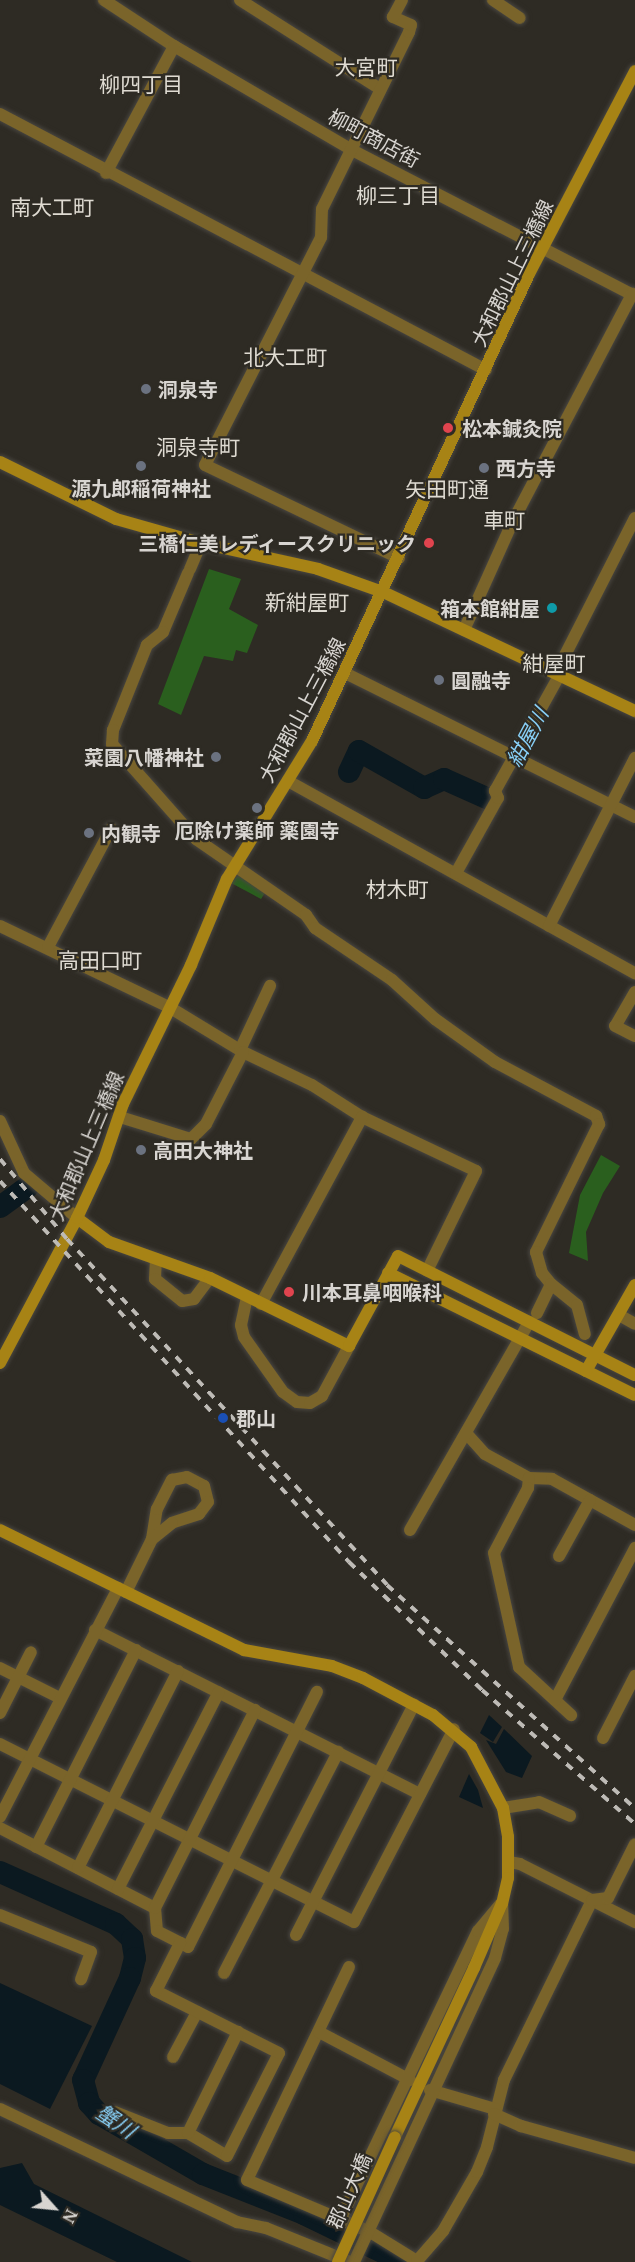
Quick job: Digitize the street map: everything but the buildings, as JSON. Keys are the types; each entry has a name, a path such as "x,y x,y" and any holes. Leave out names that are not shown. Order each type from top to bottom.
{"street":[{"name":"柳町商店街","path":"104,0 174,46 352,150 544,246 634,295"},
{"path":"240,0 380,89"},
{"path":"399,558 205,465 321,237 322,209 411,25 393,17 402,0"},
{"path":"493,0 520,18"},
{"path":"106,173 174,46"},
{"name":"大和郡山上三橋線","path":"0,1363 77,1218 169,1007 236,865 288,781 345,673 544,246 635,71"},
{"path":"0,114 106,173 303,272 486,370"},
{"path":"464,630 512,523 634,295"},
{"path":"0,462 116,519 201,543 318,569 383,591 635,711"},
{"path":"559,675 560,664 635,518"},
{"path":"456,873 498,798 495,791 517,756 559,675 567,667 635,535"},
{"path":"201,543 163,632 147,645 111,738 196,839 306,915 315,928 392,980 435,1019 495,1062 596,1116 599,1124 536,1252 542,1273 551,1284 576,1305 585,1334"},
{"path":"345,673 517,756 635,817"},
{"path":"549,926 613,805 635,758"},
{"path":"288,781 635,973"},
{"path":"48,947 111,829"},
{"path":"0,926 48,947 169,1007 242,1051 312,1085 362,1117 476,1171 427,1271"},
{"path":"120,1117 191,1139 210,1117 270,986"},
{"path":"635,992 615,1026 635,1036"},
{"path":"261,1305 362,1117"},
{"path":"0,1121 6,1146 24,1173 109,1242 210,1278 261,1305 349,1346"},
{"path":"248,1297 241,1325 244,1337 284,1392 297,1401 310,1403 322,1396 398,1256 533,1317 594,1355 635,1375"},
{"path":"156,1259 155,1279 182,1301 195,1299 210,1278"},
{"path":"388,1273 635,1395"},
{"path":"410,1530 551,1284"},
{"path":"586,1371 635,1285"},
{"path":"618,1315 635,1324"},
{"path":"465,1433 485,1454 529,1478 552,1479 635,1525"},
{"path":"0,1817 95,1630 152,1539 172,1523 199,1514 208,1502 204,1486 187,1477 172,1480 156,1509 152,1539"},
{"path":"529,1478 528,1488 494,1553 519,1667 571,1715"},
{"path":"559,1556 590,1500"},
{"path":"0,1530 244,1650 339,1668 414,1704 454,1729 354,1922 0,1744"},
{"path":"555,1700 635,1548"},
{"path":"95,1630 420,1794"},
{"path":"36,1847 136,1650"},
{"path":"0,1713 31,1652"},
{"path":"0,1668 60,1698"},
{"path":"78,1868 178,1671"},
{"path":"603,1738 635,1676"},
{"path":"118,1889 219,1692"},
{"path":"255,1710 154,1908 157,1931 188,1947 317,1692"},
{"path":"296,1935 414,1704"},
{"name":"郡山大橋","path":"338,2262 502,1903 509,1863 502,1808 488,1774 454,1729"},
{"path":"224,1973 338,1752"},
{"path":"502,1808 539,1802 570,1816"},
{"path":"0,1828 154,1908"},
{"path":"592,1900 608,1898 635,1844"},
{"path":"509,1863 520,1864 635,1922"},
{"path":"349,1967 320,2032 310,2041 306,2059 247,2180 370,2232 417,2260 425,2260 477,2172 488,2147 494,2112 504,2080 592,1900"},
{"path":"340,2220 478,1931 502,1903"},
{"path":"0,2109 237,2223 266,2228 352,2262 370,2232 432,2091 495,1958 503,1929 502,1903"},
{"path":"0,1915 92,1952 81,1979"},
{"path":"115,2112 168,2133 188,2133 227,2156 279,2053 156,1991 180,1943"},
{"path":"173,2057 197,2012"},
{"path":"188,2133 238,2032"},
{"path":"320,2032 409,2079"},
{"path":"432,2091 494,2112 521,2126 635,2158"}],"green space":[{"path":"209,569 241,579 229,609 258,625 247,653 236,650 233,661 204,656 181,715 158,704"},
{"path":"238,875 265,893 261,899 231,883"},
{"path":"601,1155 620,1166 603,1193 586,1232 588,1261 569,1253 580,1195"}],"shaded area":[{"path":"489,1715 502,1727 493,1742 480,1733"},
{"path":"504,1729 532,1756 522,1778 506,1772 486,1740 496,1744"},
{"path":"469,1774 478,1790 483,1808 459,1797"},
{"path":"0,1983 92,2026 50,2109 0,2084"},
{"path":"22,2163 34,2184 192,2262 117,2262 0,2205 0,2168"}],"waterway":[{"name":"紺屋川","path":"349,772 359,751 424,788 444,779 489,799"},
{"path":"0,1207 28,1187"},
{"name":"蟹川","path":"0,1872 116,1924 132,1939 135,1958 130,1978 83,2080 89,2103 99,2114 203,2174 304,2214 403,2262"}],"railway":[{"path":"0,1159 67,1239 387,1585 635,1808"},
{"path":"0,1181 349,1562 482,1690 635,1824"}],"place":[{"name":"洞泉寺","path":"146,389"},
{"name":"松本鍼灸院","path":"448,428"},
{"name":"源九郎稲荷神社","path":"141,466"},
{"name":"西方寺","path":"484,468"},
{"name":"三橋仁美レディースクリニック","path":"429,543"},
{"name":"箱本館紺屋","path":"552,608"},
{"name":"圓融寺","path":"439,680"},
{"name":"菜園八幡神社","path":"216,757"},
{"name":"厄除け薬師 薬園寺","path":"257,808"},
{"name":"内観寺","path":"89,833"},
{"name":"高田大神社","path":"141,1150"},
{"name":"川本耳鼻咽喉科","path":"289,1292"},
{"name":"郡山","path":"223,1418"}],"district":[{"name":"大宮町","path":"366,67"},
{"name":"柳四丁目","path":"141,84"},
{"name":"柳三丁目","path":"398,195"},
{"name":"南大工町","path":"52,207"},
{"name":"北大工町","path":"285,357"},
{"name":"洞泉寺町","path":"198,447"},
{"name":"矢田町通","path":"447,489"},
{"name":"車町","path":"504,520"},
{"name":"新紺屋町","path":"307,602"},
{"name":"紺屋町","path":"554,663"},
{"name":"材木町","path":"397,889"},
{"name":"高田口町","path":"100,960"}]}
